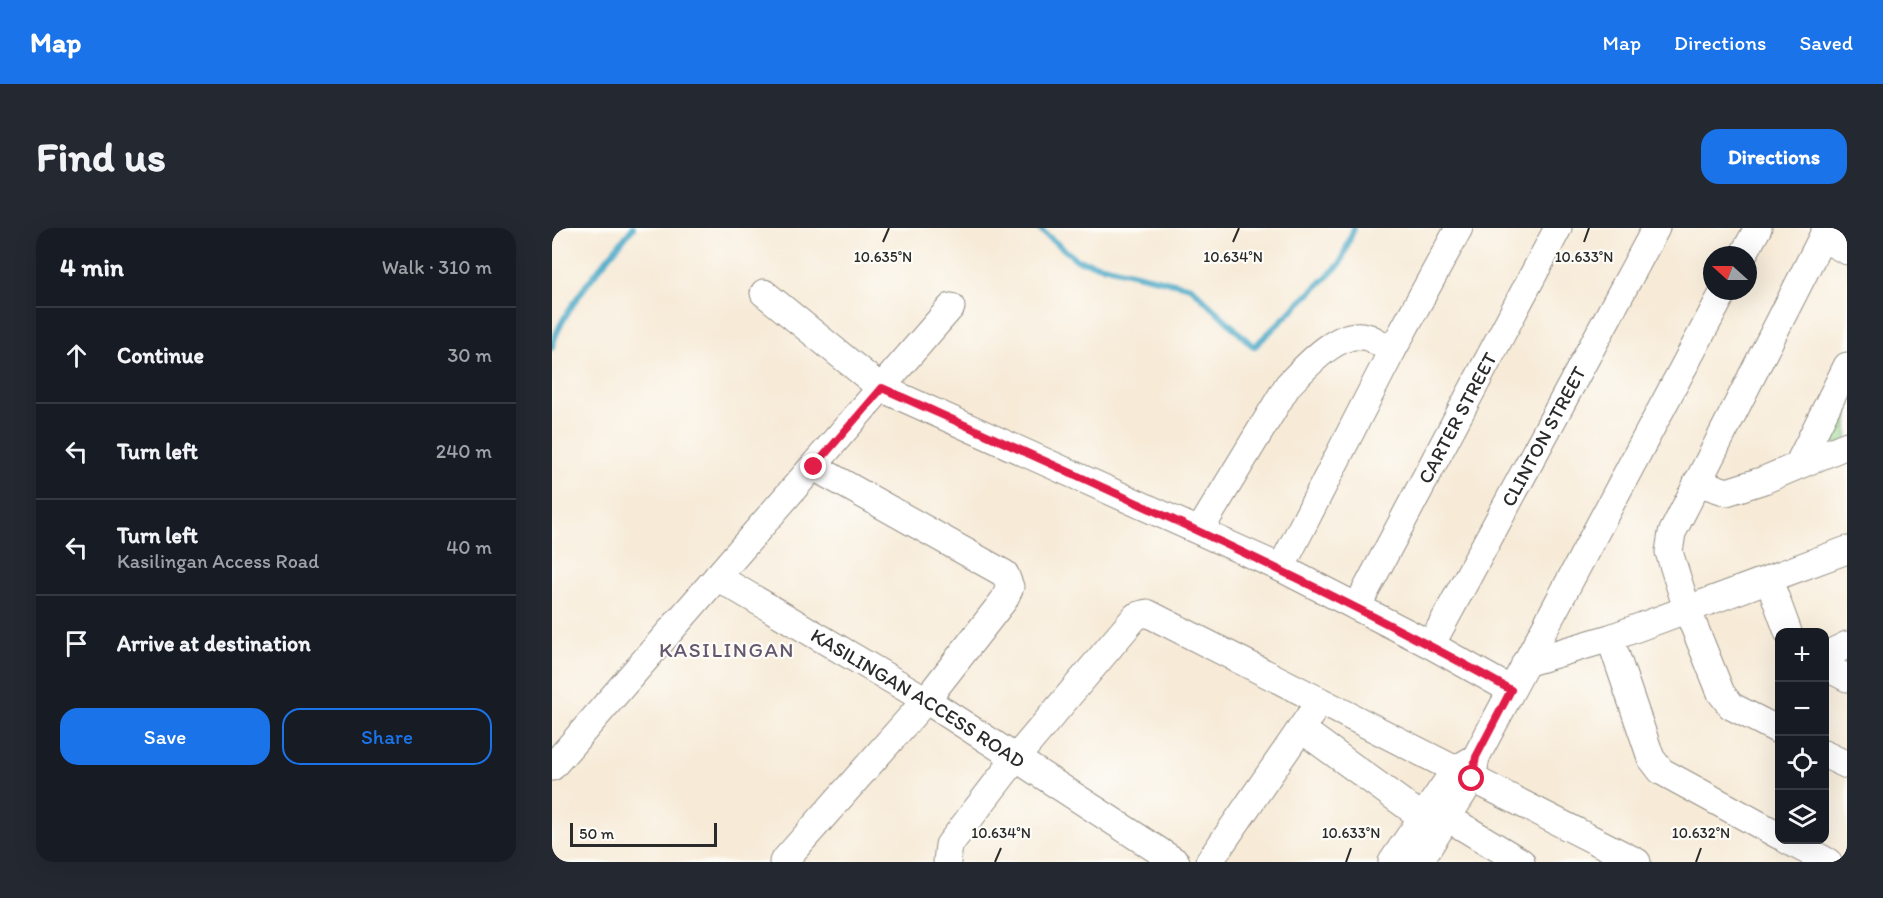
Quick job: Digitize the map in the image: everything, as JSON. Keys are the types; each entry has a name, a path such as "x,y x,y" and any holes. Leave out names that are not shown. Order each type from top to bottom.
{"street":[{"path":"1281,568 1392,351 1460,228"},
{"name":"CARTER STREET","path":"1357,607 1558,228"},
{"name":"CLINTON STREET","path":"1431,645 1656,228"},
{"path":"1748,246 1758,228"},
{"path":"1775,729 1731,706 1726,700 1687,609 1669,552 1672,533 1825,233 1847,251"},
{"path":"764,293 882,388 1281,568 1431,645 1511,690"},
{"path":"1392,862 1435,818 1468,769 1719,300"},
{"path":"553,765 951,307"},
{"path":"1200,530 1288,385 1307,366 1331,344 1352,336 1366,336 1392,351"},
{"path":"1798,465 1847,366"},
{"path":"1697,482 1727,492 1764,480 1847,445"},
{"path":"783,862 926,700 1004,600 1010,587 1005,574 814,467"},
{"path":"1525,663 1610,638 1847,550"},
{"name":"KASILINGAN ACCESS ROAD","path":"717,577 926,700 1176,862"},
{"path":"1769,580 1786,628"},
{"path":"947,862 949,845 1015,759 1136,616 1146,612 1320,700 1468,769 1621,858"},
{"path":"1610,638 1651,758 1661,771 1775,834"},
{"path":"1829,654 1847,645"},
{"path":"1829,669 1847,678"},
{"path":"1209,862 1320,700"},
{"path":"1301,729 1435,818 1521,862"},
{"path":"1829,756 1847,765"},
{"path":"1419,862 1435,818"},
{"path":"1794,844 1828,862"}],"green space":[{"path":"1847,390 1847,440 1813,453"}],"waterway":[{"path":"552,348 564,318 574,302 633,228"},
{"path":"1038,228 1077,260 1191,287 1254,347 1340,264 1354,228"}],"district":[{"name":"KASILINGAN","path":"727,649"}],"route":[{"path":"814,467 882,388 1281,568 1431,645 1511,690 1476,757 1472,779"}]}
